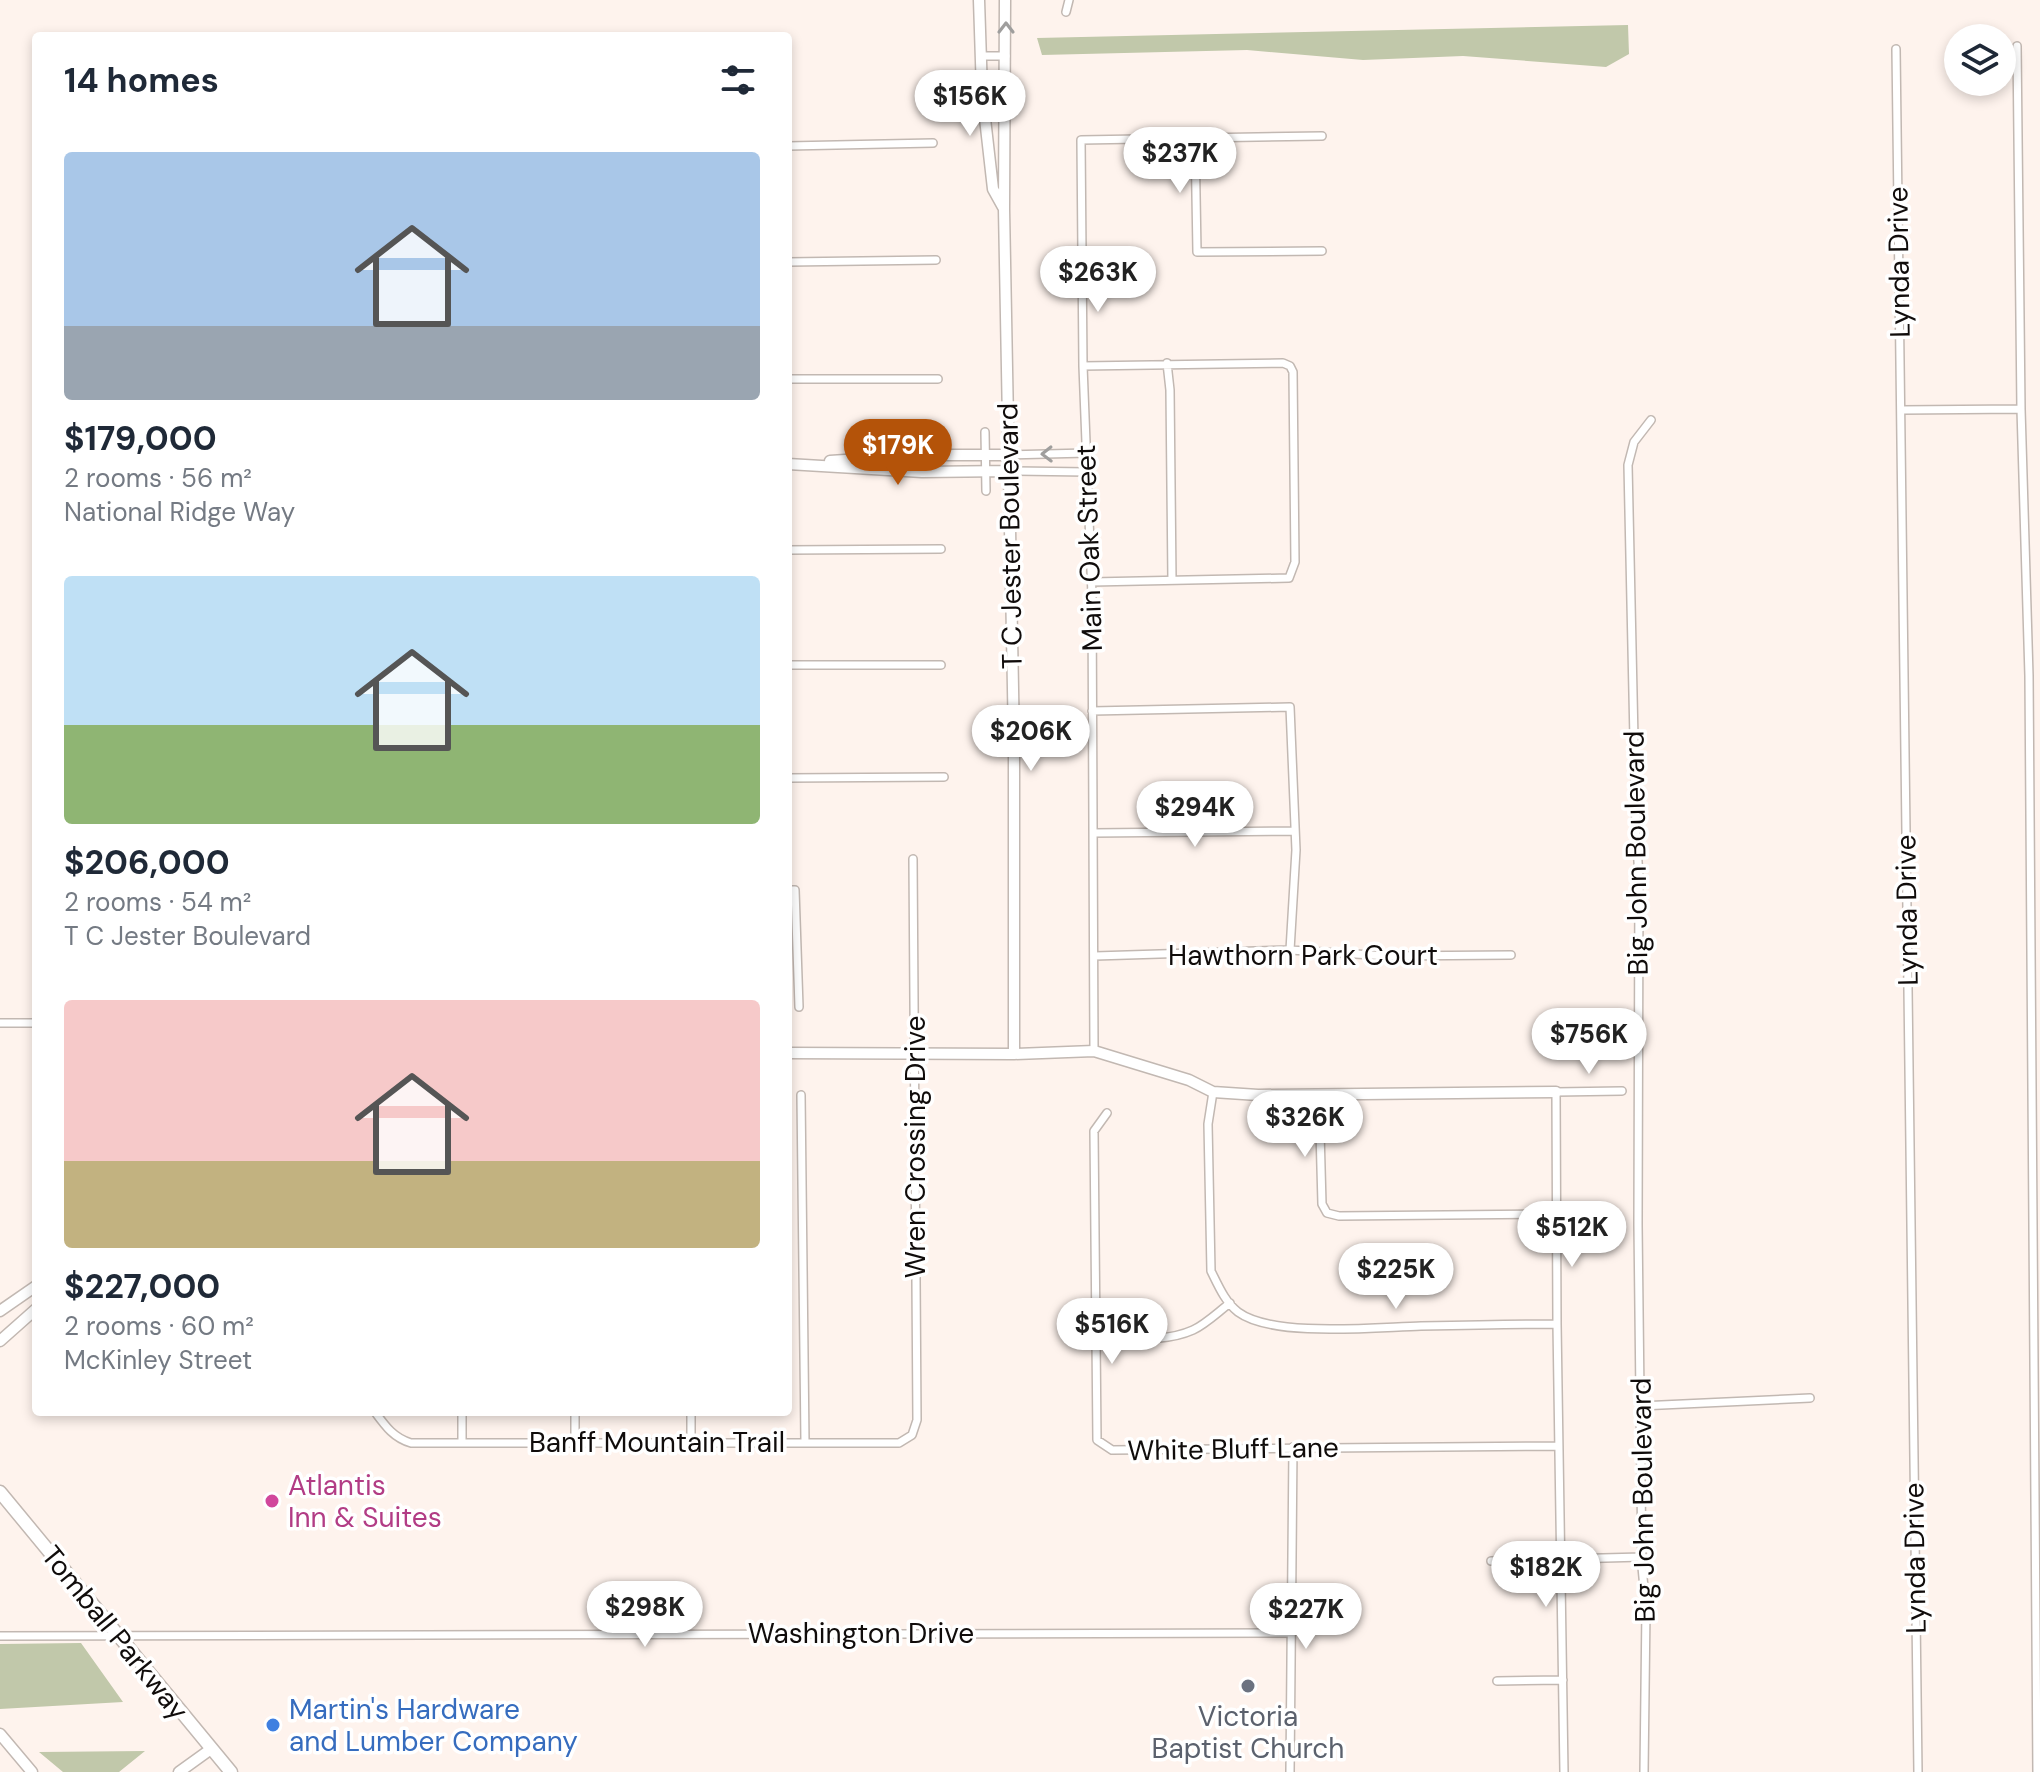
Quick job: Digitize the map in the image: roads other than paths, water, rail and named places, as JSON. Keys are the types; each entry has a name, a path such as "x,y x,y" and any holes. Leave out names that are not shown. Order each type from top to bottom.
{"main road":[{"name":"Tomball Parkway","path":"0,1492 231,1772"}],"street":[{"name":"T C Jester Boulevard","path":"979,0 980,56 993,189 1004,209"},
{"name":"T C Jester Boulevard","path":"1005,0 1004,209 1014,742 1014,1054"},
{"path":"1066,12 1069,0"},
{"path":"2017,46 2021,409 2030,708 2037,1772"},
{"name":"Lynda Drive","path":"1896,49 1918,1772"},
{"path":"980,56 1006,56"},
{"path":"1322,136 1195,138 1197,252 1322,251"},
{"name":"Main Oak Street","path":"1094,1051 1092,582 1083,366 1081,140 1195,138"},
{"path":"792,146 933,143"},
{"path":"792,262 936,260"},
{"path":"1167,363 1172,580"},
{"path":"1083,366 1283,363 1290,366 1293,372 1294,571 1289,578 1092,582"},
{"path":"792,379 938,379"},
{"path":"1902,410 2021,409"},
{"name":"Big John Boulevard","path":"1644,1772 1646,1609 1642,1557 1640,1406 1639,877 1628,465 1634,442 1651,420"},
{"name":"T C Jester Boulevard","path":"985,432 986,491"},
{"path":"792,464 920,455 1087,453"},
{"path":"792,464 922,472 1087,472"},
{"path":"792,550 941,549"},
{"path":"792,665 941,665"},
{"path":"1092,711 1290,707 1295,831 1290,950"},
{"path":"792,778 944,777"},
{"path":"1094,833 1295,831"},
{"name":"Wren Crossing Drive","path":"912,1435 917,1420 913,859"},
{"path":"792,890 795,890 799,1007"},
{"name":"Hawthorn Park Court","path":"1095,956 1290,950 1388,956 1511,955"},
{"path":"0,1023 32,1023"},
{"path":"792,1053 915,1055 1094,1051 1189,1080 1213,1092 1319,1095 1622,1091"},
{"path":"1213,1092 1208,1124 1211,1271 1238,1312 1276,1326 1321,1328 1557,1324"},
{"path":"1556,1092 1564,1772"},
{"path":"801,1095 805,1442"},
{"path":"1319,1095 1322,1204 1327,1213 1339,1216 1557,1214"},
{"name":"White Bluff Lane","path":"1107,1113 1094,1131 1097,1440 1112,1450 1559,1446"},
{"path":"0,1311 32,1289"},
{"path":"20,1297 32,1309"},
{"path":"1096,1339 1163,1338 1182,1334 1197,1329 1230,1303"},
{"path":"0,1341 32,1313"},
{"path":"1640,1406 1810,1398"},
{"name":"Banff Mountain Trail","path":"378,1416 388,1431 400,1440 411,1443 899,1443 912,1435"},
{"path":"462,1416 462,1443"},
{"path":"575,1416 575,1443"},
{"path":"691,1416 691,1442"},
{"path":"1290,1772 1293,1447"},
{"path":"1491,1561 1642,1557"},
{"name":"Washington Drive","path":"0,1636 1290,1633"},
{"path":"1497,1681 1563,1680"},
{"path":"0,1734 32,1772"},
{"path":"179,1772 211,1749"}],"place":[{"name":"Atlantis Inn & Suites","path":"272,1501"},
{"name":"Victoria Baptist Church","path":"1248,1686"},
{"name":"Martin's Hardware and Lumber Company","path":"273,1725"}]}
